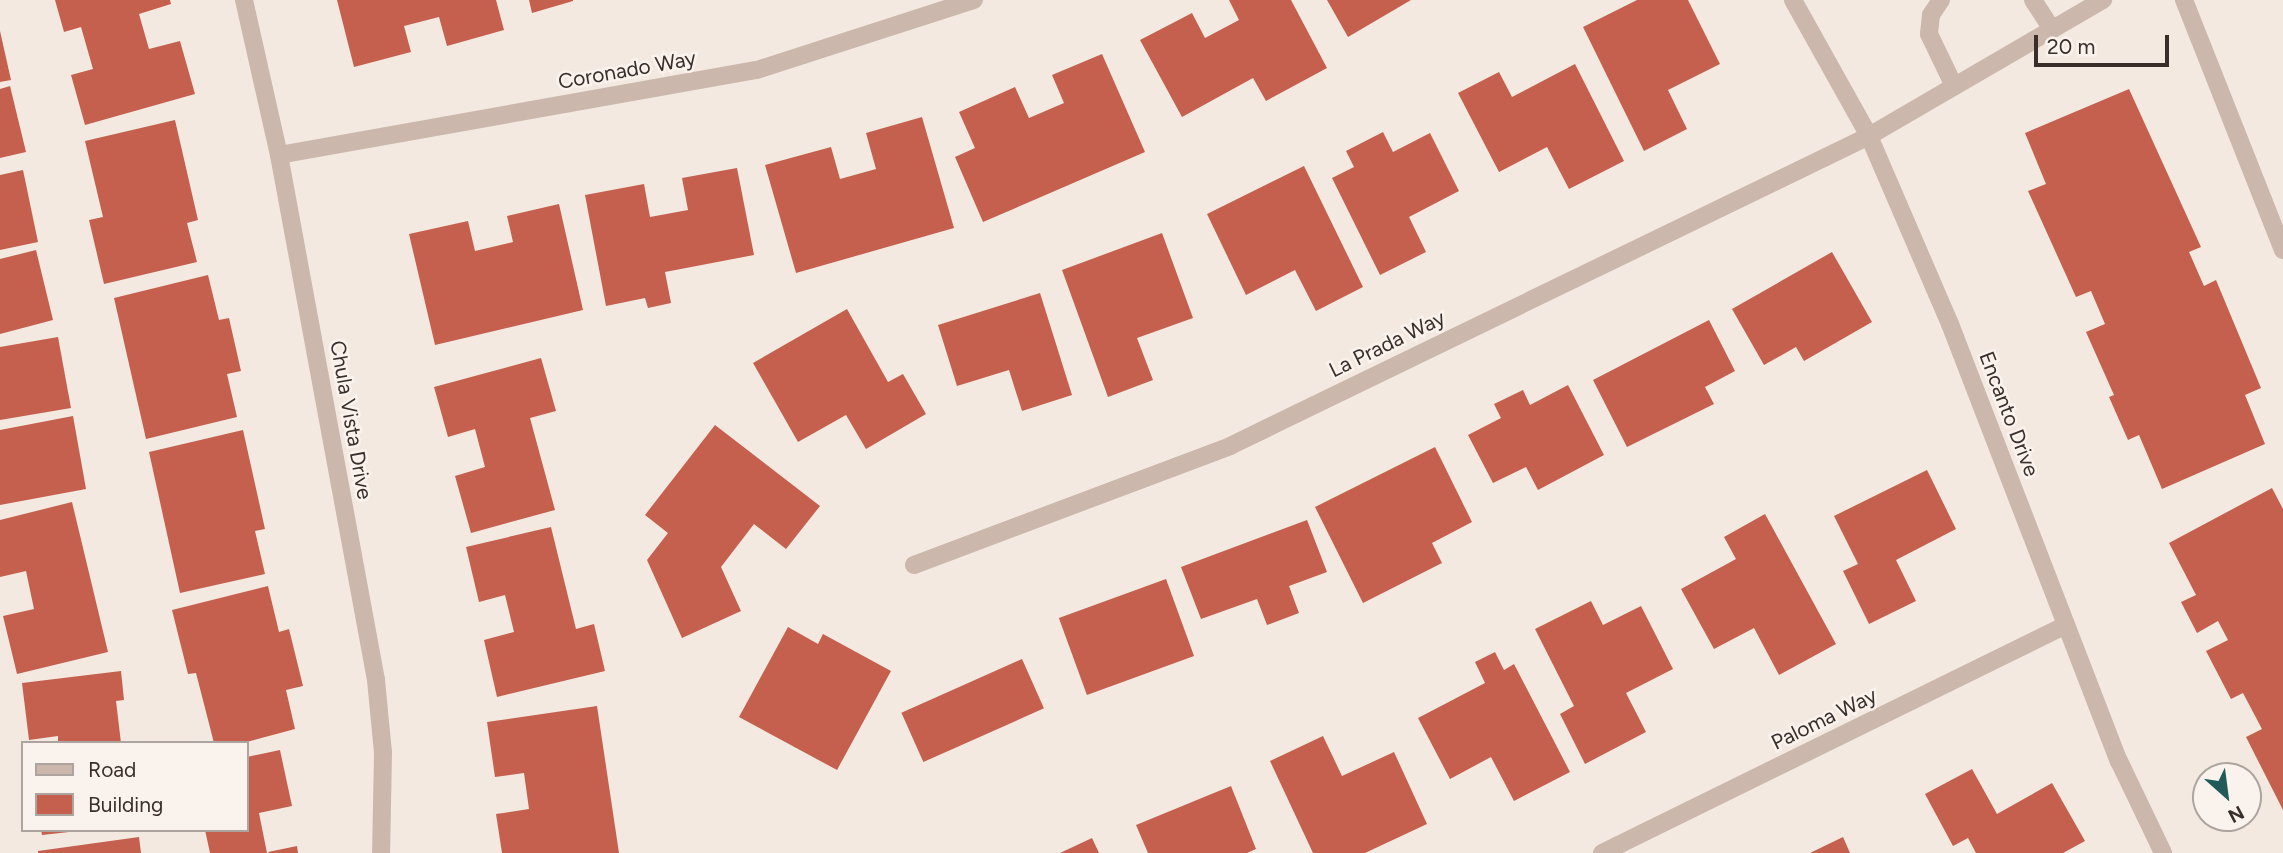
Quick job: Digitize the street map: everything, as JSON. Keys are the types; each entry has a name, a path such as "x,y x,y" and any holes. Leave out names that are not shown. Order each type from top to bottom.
{"street":[{"name":"Chula Vista Drive","path":"244,0 279,155 376,680 383,753 381,853"},
{"name":"Coronado Way","path":"279,155 757,70 974,0"},
{"name":"Encanto Drive","path":"1793,0 1869,136 1950,324 2119,761 2163,853"},
{"path":"1941,0 1931,15 1929,34 1954,86"},
{"path":"2033,0 2052,29"},
{"name":"La Prada Way","path":"914,565 1230,446 1869,136 2104,0"},
{"path":"2184,0 2283,250"},
{"name":"Paloma Way","path":"1602,853 2066,625"}],"building":[{"path":"55,0 170,0 171,4 139,14 149,49 180,41 195,94 85,125 71,75 93,69 81,27 64,32"},
{"path":"337,0 496,0 504,30 447,46 439,17 404,26 411,52 354,67"},
{"path":"529,0 573,0 573,1 532,13"},
{"path":"1229,0 1291,0 1327,68 1266,101 1253,78 1182,117 1140,40 1192,13 1205,38 1239,20"},
{"path":"1327,0 1411,0 1348,37"},
{"path":"1637,0 1688,0 1720,64 1668,90 1687,129 1644,151 1583,27"},
{"path":"0,31 11,80 0,82"},
{"path":"1102,54 1145,152 983,222 955,157 975,148 959,112 1015,87 1029,118 1064,103 1052,75"},
{"path":"1575,64 1624,161 1569,189 1547,147 1499,172 1458,93 1499,72 1512,97"},
{"path":"10,86 26,152 0,158 0,89"},
{"path":"2129,89 2201,247 2189,252 2204,286 2216,280 2261,388 2245,395 2265,444 2162,489 2139,435 2128,440 2109,397 2114,395 2086,332 2105,324 2091,291 2076,297 2028,191 2046,184 2025,133"},
{"path":"922,117 954,228 796,273 765,165 831,147 840,179 876,169 866,133"},
{"path":"175,120 198,220 187,223 197,262 104,284 89,220 103,217 85,141"},
{"path":"1383,132 1393,152 1430,133 1459,191 1409,217 1426,252 1380,275 1332,178 1354,167 1346,151"},
{"path":"1304,166 1363,287 1316,311 1295,270 1246,295 1207,214"},
{"path":"737,168 754,255 665,272 671,303 648,308 645,298 606,306 585,195 644,184 650,217 688,210 682,178"},
{"path":"23,170 38,242 0,250 0,175"},
{"path":"559,204 583,310 435,345 409,234 468,221 475,251 513,242 507,216"},
{"path":"1162,233 1193,318 1137,338 1153,380 1108,397 1062,270"},
{"path":"36,250 53,320 0,334 0,259"},
{"path":"1832,252 1872,322 1804,361 1796,347 1764,365 1732,309"},
{"path":"208,275 219,320 229,318 241,371 227,374 237,417 146,439 114,298"},
{"path":"1040,293 1072,395 1022,411 1009,370 957,386 938,325"},
{"path":"847,309 888,382 903,374 926,414 866,449 846,415 798,442 753,363"},
{"path":"1709,320 1735,371 1705,387 1714,404 1627,447 1593,380"},
{"path":"58,337 71,408 0,420 0,347"},
{"path":"541,358 556,411 530,418 555,510 471,533 455,476 485,467 475,429 448,437 434,387"},
{"path":"1568,385 1604,455 1538,490 1526,467 1493,483 1468,435 1501,418 1494,404 1523,390 1530,405"},
{"path":"73,416 86,489 0,505 0,430"},
{"path":"715,425 820,506 786,549 754,524 721,567 741,611 682,638 647,560 668,533 645,515"},
{"path":"243,430 265,529 255,531 265,574 180,593 149,452"},
{"path":"1435,447 1472,522 1432,543 1442,563 1363,603 1315,507"},
{"path":"1927,470 1956,529 1896,560 1916,601 1869,624 1843,571 1858,564 1834,516"},
{"path":"2272,488 2283,509 2283,810 2262,769 2262,762 2259,762 2246,737 2262,729 2243,693 2231,699 2206,651 2228,640 2218,621 2197,633 2181,602 2196,595 2169,543"},
{"path":"72,502 108,652 17,674 3,616 34,609 26,571 0,577 0,520"},
{"path":"1765,514 1836,644 1779,675 1754,628 1714,649 1681,589 1736,559 1724,537"},
{"path":"1307,520 1327,572 1289,586 1299,613 1267,625 1257,599 1201,619 1181,567"},
{"path":"551,527 576,629 594,624 605,671 497,697 484,640 514,632 505,595 479,602 466,547"},
{"path":"1166,579 1194,656 1087,695 1059,618"},
{"path":"268,586 279,632 289,629 303,686 286,690 295,729 248,742 213,741 196,673 188,674 172,610"},
{"path":"1591,601 1603,625 1641,606 1673,669 1626,693 1646,732 1585,764 1560,714 1574,706 1535,629"},
{"path":"788,627 818,644 823,634 891,671 837,770 739,717"},
{"path":"1495,652 1504,670 1514,664 1570,772 1514,801 1491,757 1450,779 1418,718 1485,683 1475,662"},
{"path":"1022,659 1044,708 923,762 901,713"},
{"path":"121,671 124,700 116,701 121,741 58,741 58,736 29,740 22,683"},
{"path":"597,706 619,853 502,853 496,814 529,809 524,773 495,777 487,722"},
{"path":"1323,736 1342,776 1394,752 1427,824 1365,853 1313,853 1270,761"},
{"path":"280,750 292,806 259,813 267,853 210,853 205,832 248,832 248,757"},
{"path":"1972,769 1997,814 2052,783 2085,841 2063,853 1976,853 1968,838 1953,846 1925,794"},
{"path":"1231,786 1256,849 1247,853 1148,853 1136,825"},
{"path":"41,832 69,832 42,835"},
{"path":"139,837 141,853 38,853 38,851"},
{"path":"1843,837 1850,853 1810,853"},
{"path":"1092,838 1099,853 1060,853"},
{"path":"297,846 298,853 268,852"}]}
